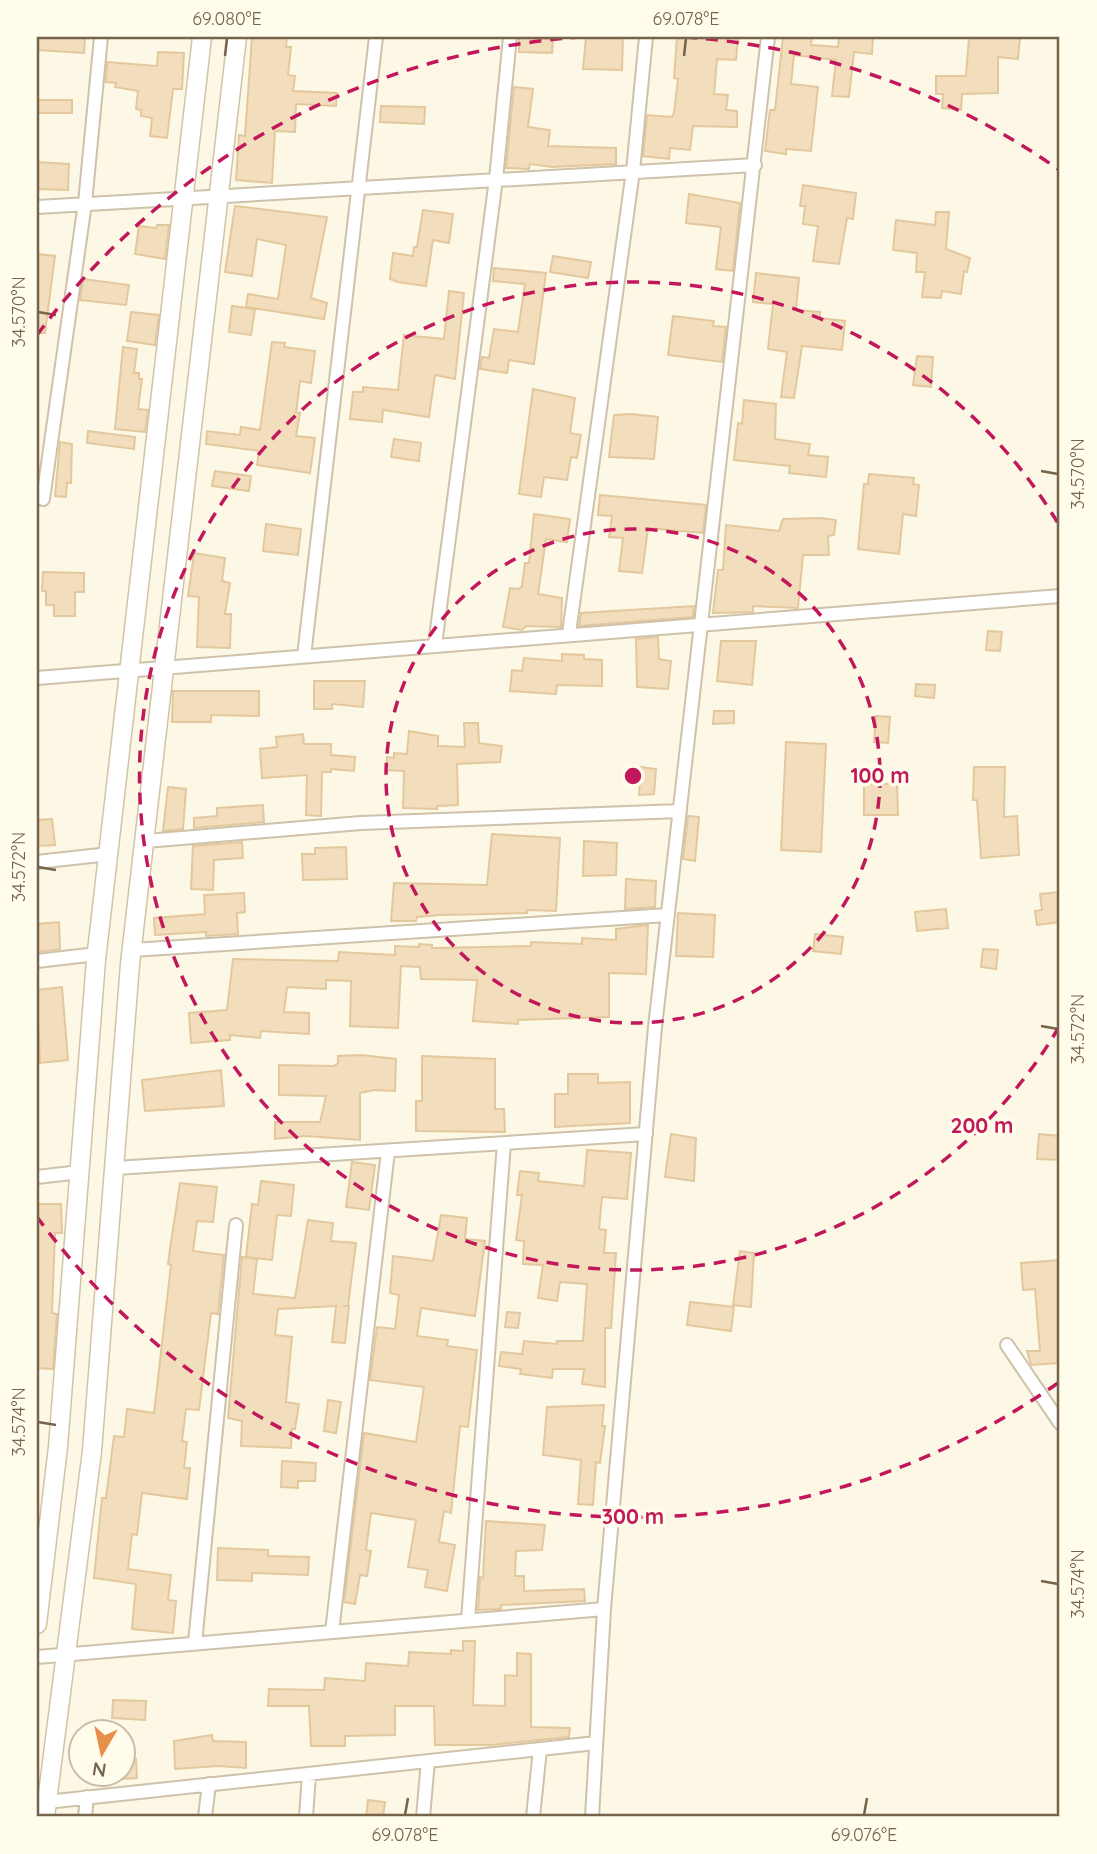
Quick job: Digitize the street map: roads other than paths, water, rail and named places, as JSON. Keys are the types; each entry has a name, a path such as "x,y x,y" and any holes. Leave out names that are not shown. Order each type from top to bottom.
{"main road":[{"path":"37,1624 58,1447 80,1172 86,1059 202,37"},
{"path":"43,1807 68,1654 92,1451 115,1168 120,1062 237,37"}],"street":[{"path":"43,499 85,203 101,37"},
{"path":"304,656 376,37"},
{"path":"435,645 496,179 510,37"},
{"path":"569,634 634,171 646,37"},
{"path":"592,1817 604,1609 646,1134 668,915 768,37"},
{"path":"37,207 184,196 755,165"},
{"path":"37,678 701,622 1060,596"},
{"path":"146,841 361,823 680,811"},
{"path":"37,862 109,855"},
{"path":"132,950 668,915"},
{"path":"37,961 97,954"},
{"path":"115,1168 646,1134"},
{"path":"468,1620 504,1143"},
{"path":"332,1632 388,1151"},
{"path":"37,1177 80,1172"},
{"path":"195,1643 236,1225"},
{"path":"1007,1345 1060,1423"},
{"path":"37,1657 604,1609"},
{"path":"43,1807 87,1797 596,1743"},
{"path":"533,1817 540,1749"},
{"path":"423,1817 428,1761"},
{"path":"306,1817 309,1774"},
{"path":"205,1817 209,1784"},
{"path":"85,1817 87,1797"}]}
